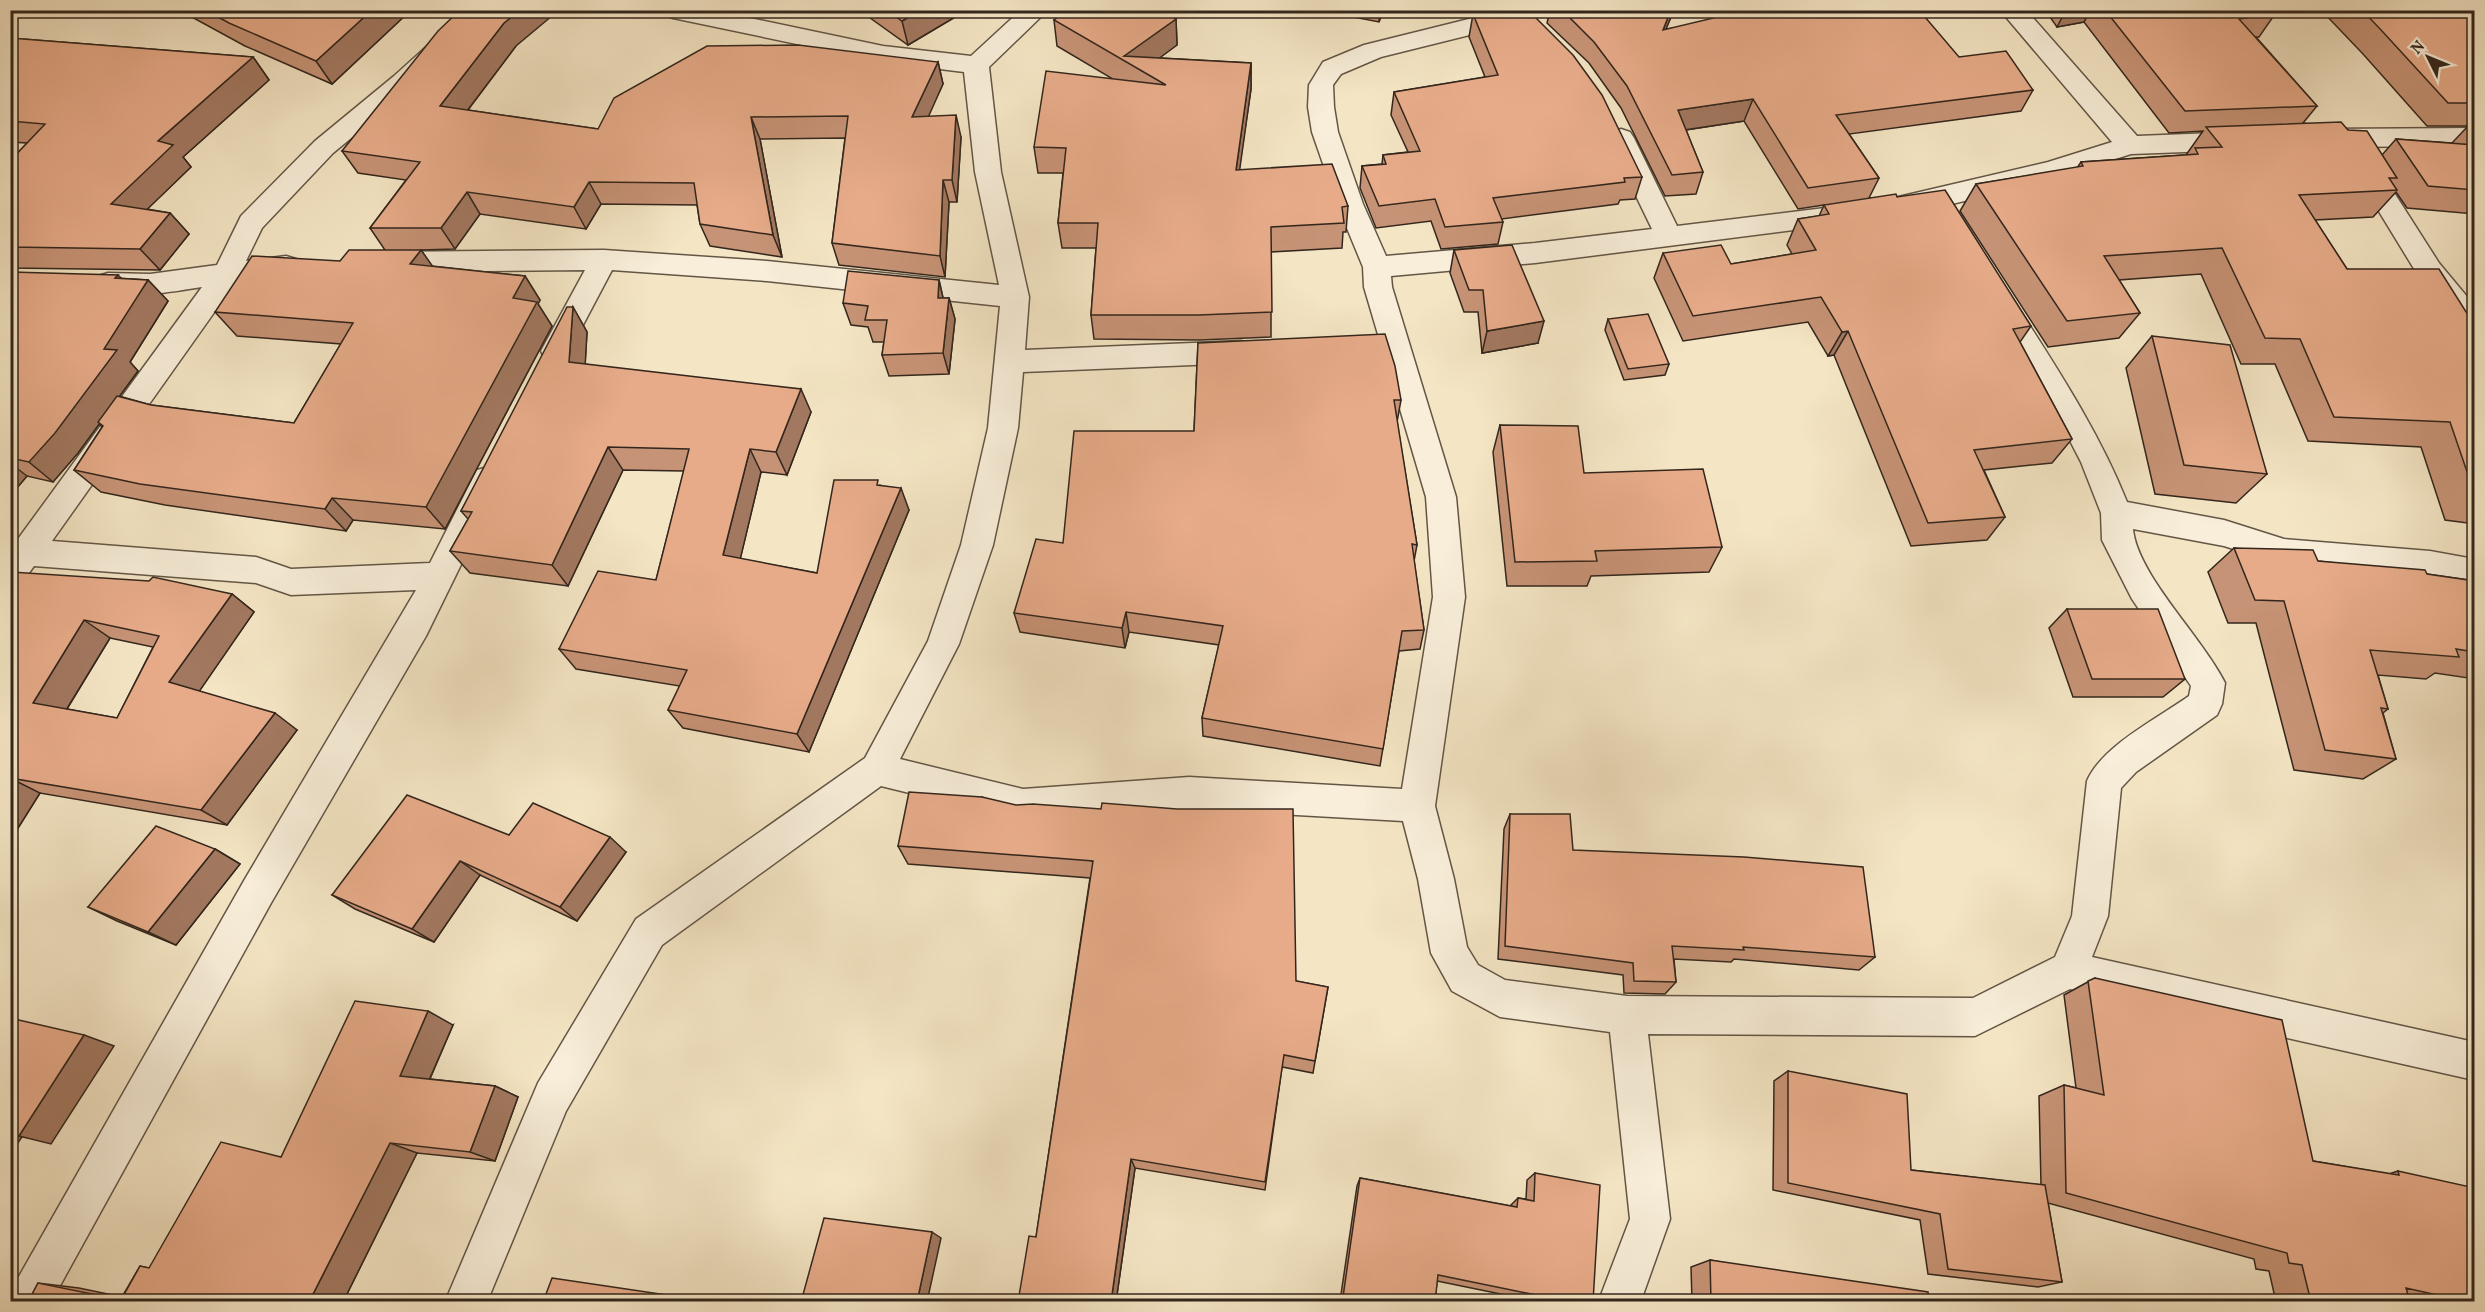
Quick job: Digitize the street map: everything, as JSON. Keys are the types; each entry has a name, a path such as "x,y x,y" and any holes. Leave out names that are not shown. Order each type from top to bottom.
{"street":[{"path":"16,559 226,275 250,222 324,147 404,82 482,10"},
{"path":"673,10 883,54 976,66"},
{"path":"976,66 1036,10"},
{"path":"2012,10 2130,145"},
{"path":"1524,19 1373,51 1332,69 1321,85 1321,107 1325,132 1350,204 1377,267 1384,345 1441,497 1449,597 1417,806 1436,879 1450,953 1465,978 1500,998 1627,1015 1975,1017 2068,970 2475,1061"},
{"path":"466,1302 552,1097 649,932 877,769 943,644 976,545 1003,428 1015,297 988,172 976,66"},
{"path":"1610,115 1669,236"},
{"path":"2346,137 2429,270 2475,324"},
{"path":"2298,139 2475,137"},
{"path":"1377,267 1524,254 1803,221 1872,210 1942,209 2130,145 2262,140"},
{"path":"354,262 604,260 767,271 1015,297"},
{"path":"540,378 604,260"},
{"path":"84,282 150,284 307,263"},
{"path":"1986,279 2077,425 2097,462 2116,513 2118,540 2143,589 2208,683 2205,704 2124,761 2104,781 2090,916 2068,970"},
{"path":"1010,361 1264,351"},
{"path":"28,1302 258,891 414,626 505,447"},
{"path":"2116,513 2224,533 2284,552 2430,564 2475,572"},
{"path":"16,559 256,570 291,582 438,576"},
{"path":"877,769 1023,805 1189,793 1417,806"},
{"path":"1622,1302 1622,1295 1650,1219 1627,1015"}],"building":[{"path":"205,10 372,10 316,61"},
{"path":"460,10 520,10 504,23 440,106 598,129 614,98 707,46 798,45 938,62 912,117 956,115 952,180 943,180 940,256 832,243 848,116 751,117 773,235 700,224 694,183 589,182 574,207 467,192 441,228 370,228 420,162 342,151 438,31"},
{"path":"887,10 921,10 902,21"},
{"path":"1067,10 1161,10 1176,19 1124,56 1251,63 1236,170 1332,164 1348,206 1342,207 1344,223 1271,227 1272,312 1091,315 1098,223 1058,223 1066,148 1034,147 1046,71 1166,85 1054,20"},
{"path":"1489,10 1528,10 1573,55 1602,95 1642,177 1624,178 1625,182 1493,198 1503,222 1445,227 1435,199 1379,206 1362,166 1386,164 1383,155 1420,151 1394,92 1498,75 1473,14"},
{"path":"1562,10 1671,10 1663,30 1747,10 1757,10 1762,17 1792,10 1919,10 1959,57 2006,51 2033,90 1836,115 1879,178 1808,188 1753,99 1678,110 1703,172 1672,175 1627,86 1594,42"},
{"path":"2105,10 2272,10 2275,14 2239,19 2317,106 2185,111"},
{"path":"2362,10 2475,10 2475,103 2448,103"},
{"path":"10,38 253,57 158,141 173,145 111,204 170,213 140,249 10,247 10,161 45,124 10,121"},
{"path":"2341,122 2348,130 2367,131 2397,178 2389,178 2397,190 2299,195 2347,269 2439,269 2475,326 2475,495 2450,422 2334,417 2300,339 2265,338 2222,248 2104,256 2140,313 2067,321 1976,184 2083,166 2081,162 2198,154 2195,148 2222,147 2206,127"},
{"path":"2396,139 2475,145 2475,190 2428,186"},
{"path":"1945,190 2031,326 2013,329 2072,439 1974,450 2005,517 1928,523 1848,331 1842,332 1821,297 1693,316 1663,253 1721,245 1731,264 1816,250 1798,219 1829,214 1824,205 1896,194 1897,197"},
{"path":"1512,245 1544,321 1487,331 1483,290 1469,290 1454,250"},
{"path":"349,250 421,250 410,264 525,276 513,298 537,302 426,507 332,498 325,509 140,484 74,470 103,426 98,422 117,396 151,405 294,423 353,323 215,312 252,256 340,261"},
{"path":"848,271 939,280 938,298 949,298 943,353 882,355 887,320 865,320 868,306 843,303"},
{"path":"10,272 118,275 115,278 148,280 104,349 117,350 55,433 29,462 10,458"},
{"path":"567,307 573,307 569,362 801,389 776,452 750,449 723,555 817,573 834,480 878,480 877,485 901,488 797,734 668,710 687,670 559,649 598,571 656,580 689,449 608,447 552,565 450,551 472,512 461,511"},
{"path":"1648,314 1669,364 1628,369 1608,319"},
{"path":"1385,334 1395,366 1401,400 1394,400 1417,545 1412,544 1424,630 1402,631 1383,749 1202,718 1223,626 1126,612 1122,628 1014,613 1036,539 1063,543 1074,431 1194,431 1198,343"},
{"path":"2152,336 2230,345 2267,474 2184,465"},
{"path":"1500,425 1578,426 1584,473 1703,469 1722,547 1595,551 1597,561 1515,562"},
{"path":"2234,548 2313,550 2318,561 2425,570 2427,574 2475,581 2475,652 2456,649 2459,657 2370,650 2388,709 2381,708 2396,759 2325,750 2284,601 2255,600"},
{"path":"10,573 149,581 153,577 232,594 169,682 275,713 201,810 10,778 10,657 14,652 10,652","holes":["84,620 159,636 117,718 33,703"]},
{"path":"2067,609 2158,609 2185,679 2092,679"},
{"path":"909,792 982,797 1016,805 1101,809 1102,803 1177,809 1293,809 1296,981 1328,987 1315,1061 1284,1055 1265,1182 1131,1159 1111,1302 1018,1302 1029,1236 1036,1237 1093,861 898,846"},
{"path":"407,795 509,835 533,803 610,837 560,907 460,861 412,929 332,895"},
{"path":"1510,814 1570,814 1573,850 1744,857 1863,867 1875,957 1743,947 1744,950 1672,946 1676,982 1634,981 1633,963 1505,946"},
{"path":"156,826 215,849 148,932 88,907"},
{"path":"2095,978 2282,1020 2313,1161 2399,1175 2398,1171 2475,1188 2475,1302 2406,1288 2410,1302 2311,1302 2302,1265 2289,1263 2287,1253 2066,1193 2064,1085 2104,1095 2088,981"},
{"path":"355,1001 428,1011 400,1076 495,1086 470,1152 390,1143 309,1302 28,1302 38,1283 121,1300 140,1266 149,1268 221,1142 281,1157"},
{"path":"10,1018 84,1035 19,1136 10,1134"},
{"path":"1788,1071 1907,1094 1911,1170 2045,1185 2062,1282 1948,1269 1940,1214 1788,1183"},
{"path":"1535,1173 1600,1185 1593,1302 1570,1302 1438,1275 1435,1302 1366,1302 1343,1297 1360,1178 1517,1207 1518,1198 1534,1201"},
{"path":"824,1218 932,1232 917,1302 801,1302"},
{"path":"1710,1260 1928,1292 1929,1302 1711,1302"},
{"path":"552,1278 714,1302 543,1302"}]}
